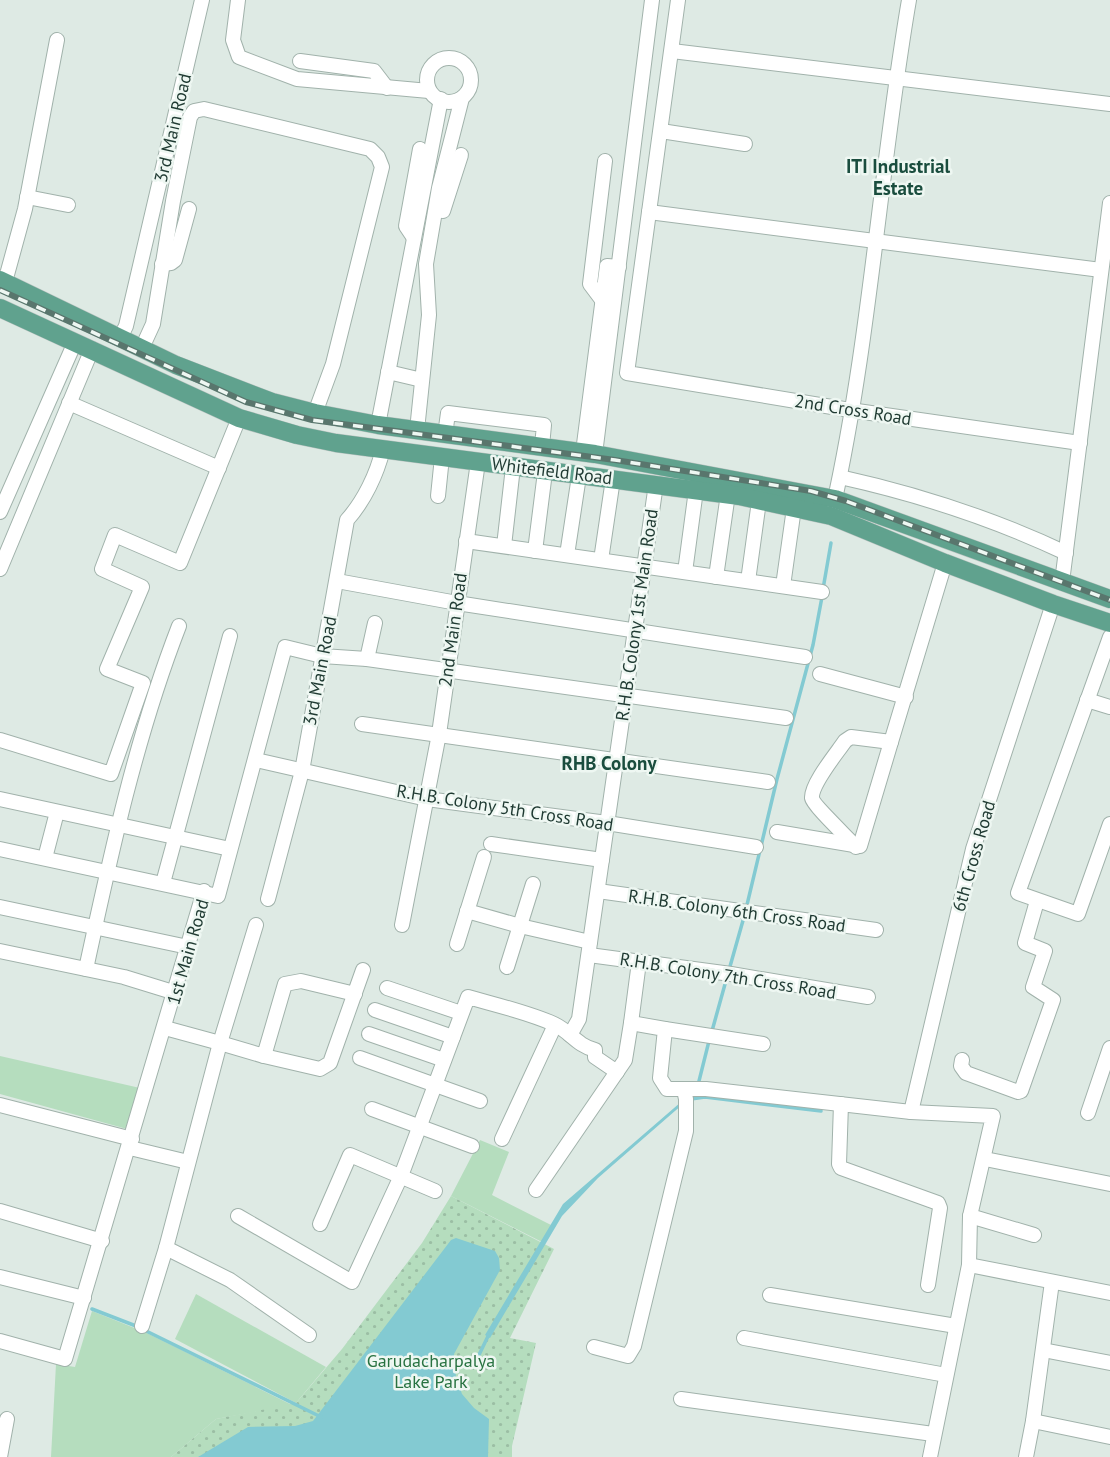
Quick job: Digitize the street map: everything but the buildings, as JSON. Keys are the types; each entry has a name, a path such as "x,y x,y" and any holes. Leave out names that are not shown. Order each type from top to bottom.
{"main road":[{"name":"Whitefield Road","path":"3,281 142,348 242,392 315,414 445,435 589,453 833,508 937,536 1110,599"},
{"name":"Whitefield Road","path":"0,308 239,418 298,435 513,467 656,484 794,508 833,508 937,560 1110,623"},
{"path":"937,536 937,560"}],"street":[{"name":"3rd Main Road","path":"121,336 126,326 202,0"},
{"path":"239,0 233,40 239,57 298,79 462,98"},
{"path":"589,453 619,267 652,0"},
{"path":"678,0 649,212 1101,270"},
{"path":"833,508 840,477 875,242 895,78 909,0"},
{"path":"3,281 27,197 57,40"},
{"path":"672,51 1110,104"},
{"path":"378,425 414,238 435,95 427,74 438,59 461,62 469,69 471,76 468,92 462,98 439,188 426,264 429,315 417,430"},
{"path":"300,61 374,71 387,88"},
{"path":"298,79 303,87 358,94"},
{"path":"142,348 153,324 190,117 194,111 204,109 370,149 378,157 382,167 333,364 315,414"},
{"path":"661,131 745,144"},
{"path":"414,238 406,226 420,149"},
{"path":"430,240 439,229 461,155"},
{"path":"602,300 590,284 605,161"},
{"path":"27,197 68,205"},
{"path":"1062,582 1110,203"},
{"path":"162,264 175,260 189,209"},
{"name":"2nd Cross Road","path":"649,212 627,373 850,410 1080,443"},
{"path":"349,298 344,292 355,237 352,230"},
{"path":"589,453 607,266 619,267"},
{"path":"401,307 429,315"},
{"path":"0,569 69,403 83,345"},
{"path":"0,512 83,345"},
{"path":"388,372 422,380"},
{"path":"69,403 219,468"},
{"path":"0,740 111,774 143,683 107,669 142,587 102,569 116,535 180,563 239,418"},
{"name":"3rd Main Road","path":"268,899 302,771 346,520 358,507 380,462 383,449"},
{"path":"438,496 442,457"},
{"name":"2nd Main Road","path":"402,925 439,734 478,462"},
{"path":"504,546 513,467"},
{"path":"535,551 545,471"},
{"path":"567,555 579,476"},
{"path":"840,477 953,508 1032,536 1066,552"},
{"path":"601,560 613,479"},
{"name":"R.H.B. Colony 1st Main Road","path":"570,1035 579,1019 656,484"},
{"path":"685,572 696,490"},
{"path":"716,577 728,495"},
{"path":"748,581 759,500"},
{"path":"783,586 794,508"},
{"path":"466,541 822,592"},
{"path":"777,832 856,847 862,843 906,697 937,560"},
{"path":"337,581 457,603 805,657"},
{"name":"6th Cross Road","path":"911,1112 973,849 1053,604"},
{"path":"368,659 375,623"},
{"path":"86,969 117,824 158,680 179,626"},
{"path":"163,883 230,636"},
{"path":"1110,636 1018,893 1078,914 1110,824"},
{"path":"0,801 230,849 285,648 322,656 447,669 786,718"},
{"path":"820,674 906,697"},
{"path":"1087,700 1110,707"},
{"path":"362,723 768,782"},
{"path":"856,847 815,805 812,796 815,785 845,741 851,737 891,742"},
{"name":"R.H.B. Colony 5th Cross Road","path":"256,760 427,799 607,823 756,847"},
{"path":"45,858 57,812"},
{"path":"0,849 204,891"},
{"name":"1st Main Road","path":"230,849 218,896 204,891 165,1028 320,1069 330,1063 355,994"},
{"path":"457,944 488,850 602,860"},
{"path":"507,967 533,884"},
{"name":"R.H.B. Colony 6th Cross Road","path":"598,891 876,930"},
{"path":"962,1060 961,1066 966,1073 1021,1091 1053,1000 1033,987 1045,951 1025,943 1037,901"},
{"path":"0,907 188,947"},
{"name":"R.H.B. Colony 7th Cross Road","path":"467,911 639,962 731,974 868,998"},
{"path":"142,1326 166,1248 239,975 256,925"},
{"path":"0,951 124,977 176,993"},
{"path":"536,1190 625,1060 639,962"},
{"path":"264,1056 285,984 301,981 355,994 363,970"},
{"path":"387,988 461,1013"},
{"path":"238,1216 352,1282 401,1177 468,997 555,1025 581,1047 595,1050 595,1057 617,1072"},
{"path":"375,1010 453,1037"},
{"path":"631,1023 763,1044"},
{"path":"502,1139 555,1025"},
{"path":"0,1341 65,1359 165,1028"},
{"path":"665,1029 660,1078 667,1089 706,1089 911,1112 993,1116 970,1216 969,1265 930,1457"},
{"path":"369,1034 444,1060"},
{"path":"1088,1114 1110,1048"},
{"path":"360,1058 480,1101"},
{"path":"594,1347 628,1356 634,1346 686,1131 684,1090"},
{"path":"841,1104 841,1168 938,1203 940,1208 928,1285"},
{"path":"0,1105 188,1163"},
{"path":"372,1109 471,1146"},
{"path":"320,1224 350,1155 435,1191"},
{"path":"985,1159 1110,1185"},
{"path":"0,1211 102,1241"},
{"path":"970,1216 1034,1235"},
{"path":"166,1248 230,1280 309,1335"},
{"path":"969,1265 1110,1293"},
{"path":"0,1277 84,1298"},
{"path":"1026,1457 1052,1282"},
{"path":"771,1295 956,1326"},
{"path":"744,1338 946,1375"},
{"path":"1043,1350 1110,1363"},
{"path":"681,1399 933,1434"},
{"path":"0,1457 7,1419"},
{"path":"1033,1421 1110,1437"}],"green space":[{"path":"0,1056 140,1088 127,1129 0,1094"},
{"path":"480,1140 509,1152 492,1195 551,1225 542,1242 451,1196"},
{"name":"Garudacharpalya Lake Park","path":"451,1196 554,1249 510,1338 536,1343 512,1446 512,1457 171,1457 216,1419 296,1403 342,1349 422,1243"},
{"path":"196,1294 326,1367 296,1403 175,1339"},
{"path":"92,1311 147,1333 292,1405 216,1419 171,1457 51,1457 56,1364 75,1367"}],"water":[{"path":"681,1102 683,1104 598,1178 562,1216 490,1338 485,1335 563,1204"},
{"path":"456,1238 495,1251 499,1258 500,1270 454,1354 456,1377 462,1394 474,1408 489,1419 488,1457 198,1457 248,1427 295,1426 313,1421 451,1240"}],"waterway":[{"path":"823,589 831,543"},
{"path":"746,909 813,645 822,597"},
{"path":"729,970 744,917"},
{"path":"712,1031 727,977"},
{"path":"698,1085 709,1041"},
{"path":"691,1099 705,1097 821,1111"},
{"path":"92,1309 136,1326 321,1417"},
{"path":"453,1369 478,1357 490,1332"}],"railway":[{"path":"0,290 246,402 312,420 615,460 811,491 846,501 1110,600"}],"district":[{"name":"ITI Industrial Estate","path":"898,177"},
{"name":"RHB Colony","path":"609,763"}]}
